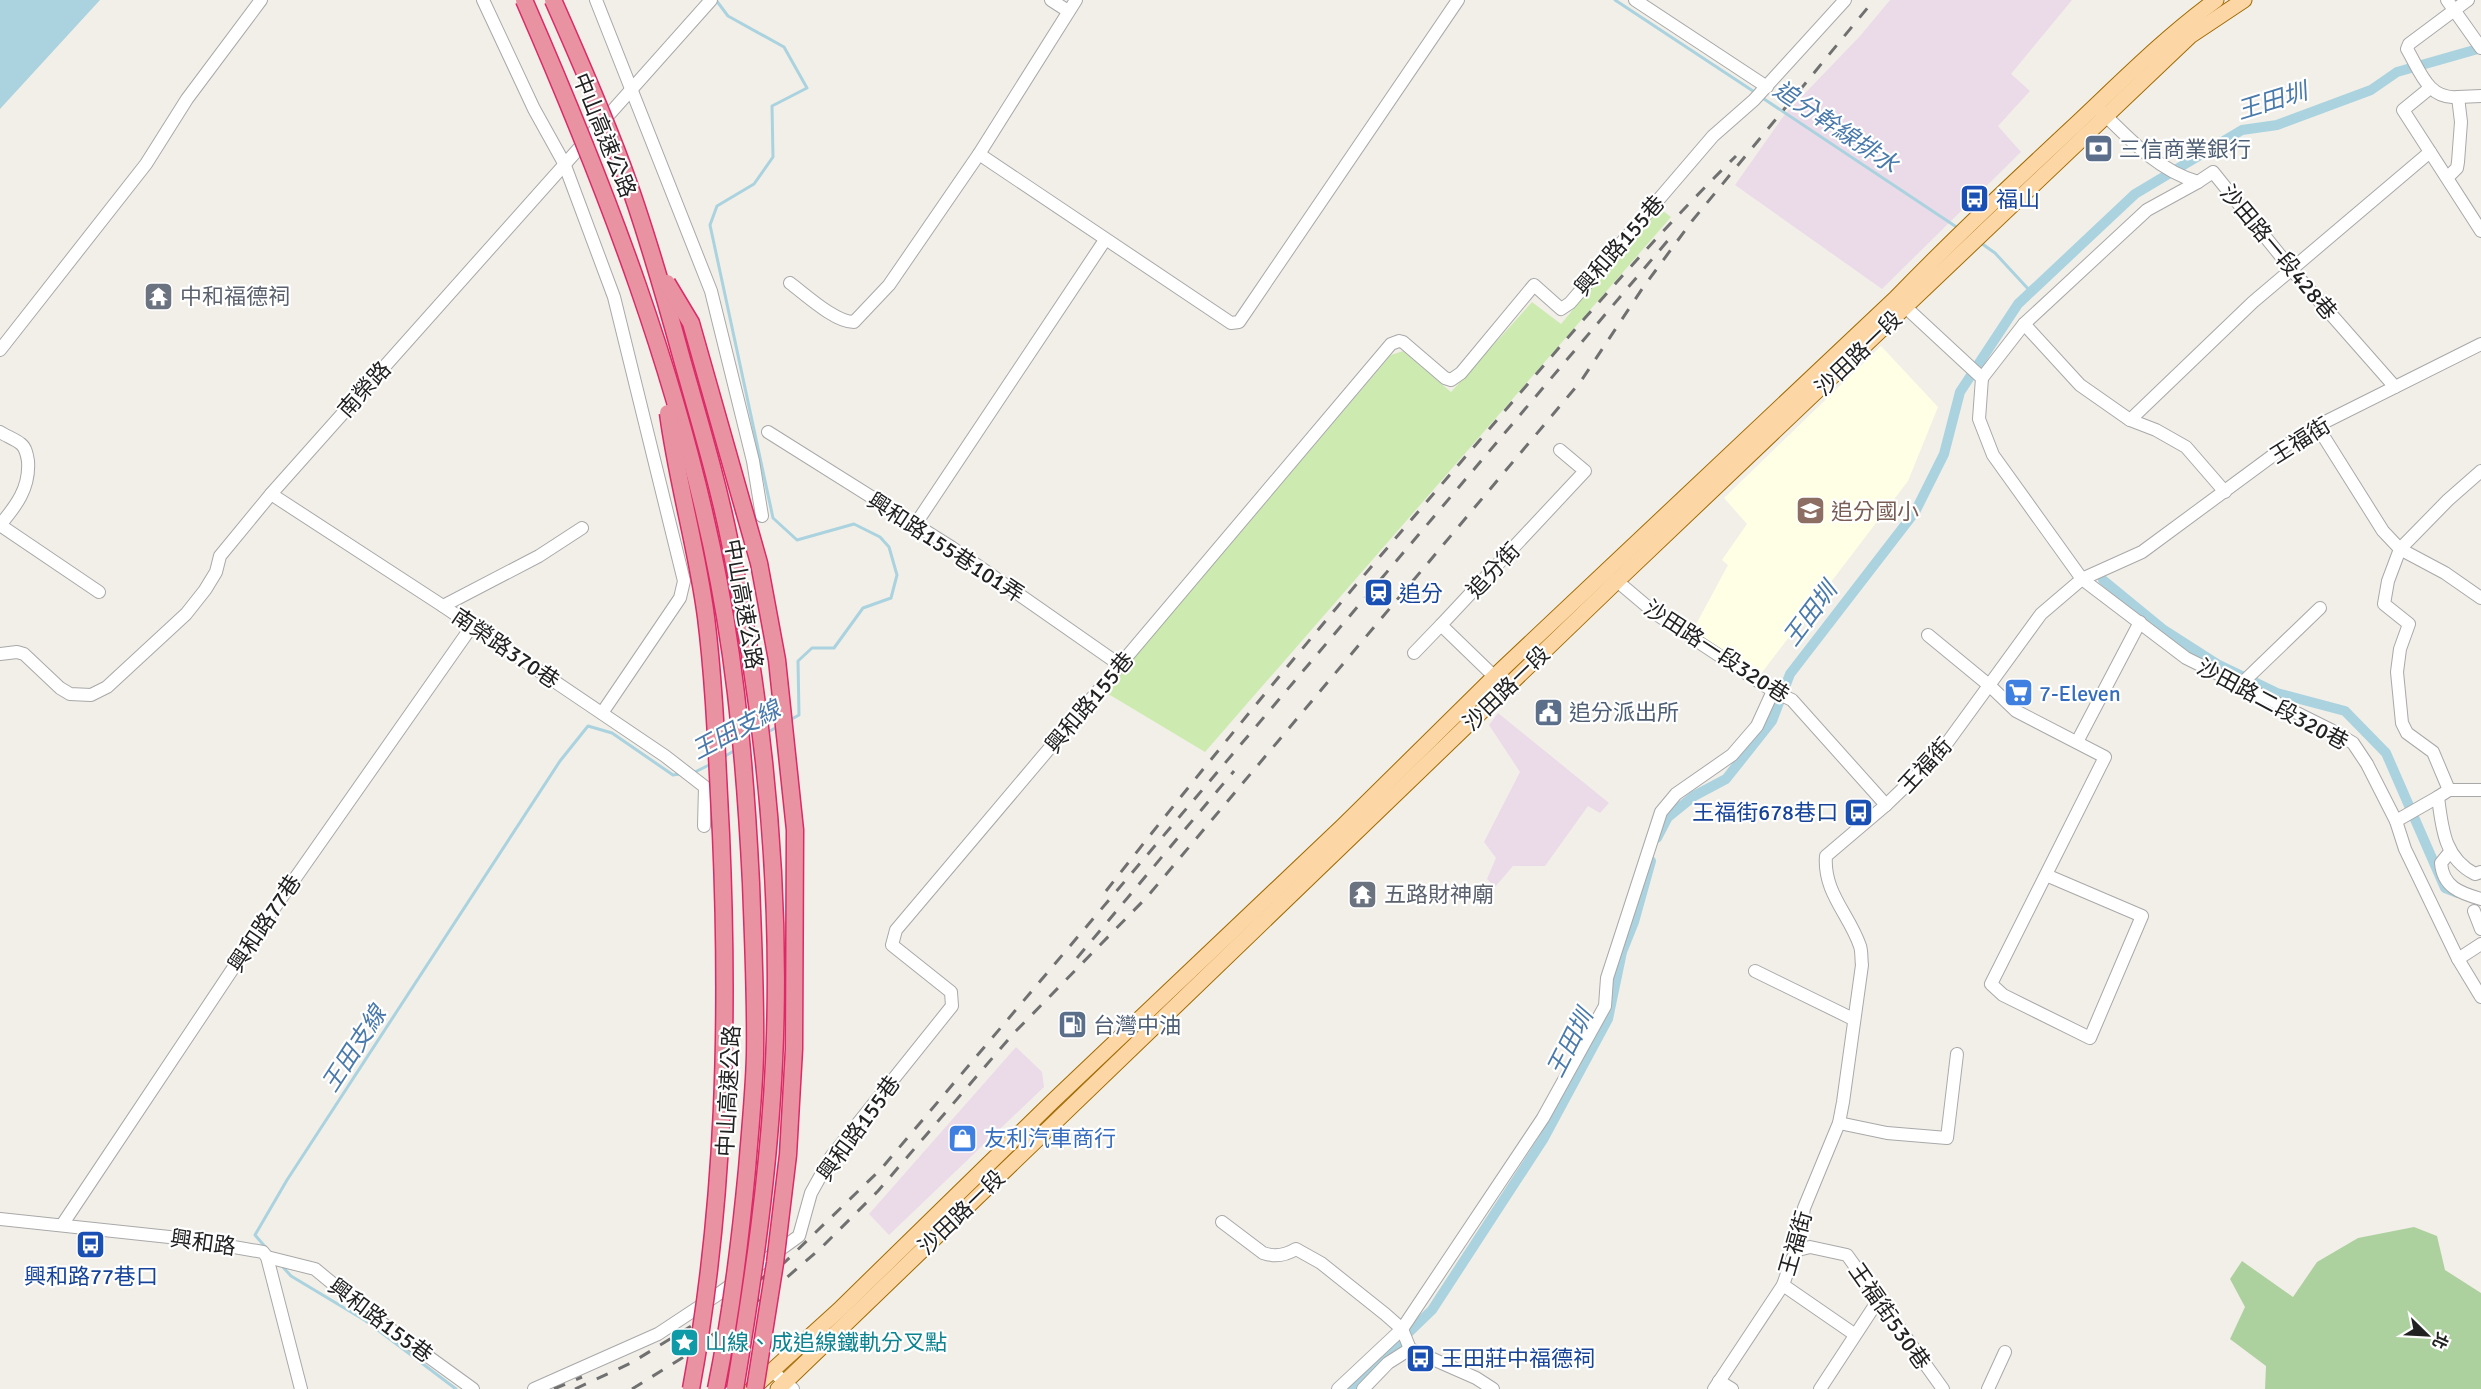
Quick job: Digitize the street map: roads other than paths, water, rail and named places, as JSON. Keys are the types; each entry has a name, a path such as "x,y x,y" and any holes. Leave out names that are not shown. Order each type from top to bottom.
{"highway":[{"name":"中山高速公路","path":"524,0 571,108 606,197 641,291 667,376 696,481 720,584 737,701 748,822 755,1058 740,1243 716,1389"},
{"name":"中山高速公路","path":"553,0 622,166 654,261 702,428 730,542 759,724 770,842 774,932 774,1062 762,1206 750,1303 735,1389"},
{"name":"中山高速公路","path":"654,261 691,323 759,563 777,660 795,830 794,1049 788,1143 775,1263 753,1389"},
{"path":"667,376 671,432 697,559 706,619 717,759 723,882 725,993 720,1160 711,1253 691,1389"}],"main road":[{"name":"沙田路一段","path":"2101,111 2168,38 2216,0"},
{"name":"沙田路一段","path":"785,1387 1901,303 1952,240 2190,36 2244,0"},
{"name":"沙田路一段","path":"753,1389 771,1370 839,1310 1495,676 1754,444"}],"street":[{"path":"0,350 146,164 187,99 261,0"},
{"path":"483,0 534,109 564,163 614,297 684,588 680,598 602,713"},
{"path":"596,0 629,90 711,291 753,461 762,516"},
{"path":"1052,0 1068,11"},
{"path":"790,283 837,317 854,322 889,285 979,154 1076,0"},
{"path":"979,154 1231,323 1239,322 1458,0"},
{"path":"1635,0 1767,87 1845,0"},
{"path":"2468,0 2450,5 2409,44 2407,49 2430,88 2442,97 2481,96"},
{"name":"南榮路","path":"0,654 17,652 24,654 60,688 70,694 91,695 107,687 186,614 216,572 220,556 271,494 710,1"},
{"path":"2450,5 2481,48"},
{"name":"興和路155巷","path":"534,1389 658,1334 799,1236 811,1193 831,1157 952,1006 951,992 892,945 896,930 1391,344 1403,342 1451,380 1461,373 1534,285 1561,309 1570,303 1713,136 1767,87"},
{"path":"2430,88 2403,110 2481,231"},
{"path":"2448,177 2457,168 2458,162 2461,122 2458,97"},
{"name":"沙田路一段428巷","path":"2101,111 2127,138 2179,177 2198,182 2213,172 2292,270 2395,387"},
{"path":"2130,420 2253,302 2430,152"},
{"path":"2082,579 1993,455 1979,419 1982,378 2024,324 2147,210 2198,182"},
{"path":"915,525 1105,240"},
{"path":"1901,303 1982,378"},
{"path":"2024,324 2080,385 2130,420 2156,429 2186,447 2225,492"},
{"name":"王福街","path":"1716,1385 1783,1285 1792,1259 1798,1250 1804,1208 1839,1123 1862,965 1861,947 1832,892 1825,871 1826,856 1886,805 1939,754 2041,614 2082,579 2142,552 2287,445 2317,426 2481,344"},
{"path":"2317,426 2383,531 2400,549 2445,573 2481,598"},
{"path":"0,432 21,444 26,450 28,467 21,498 0,525 99,592"},
{"name":"興和路155巷101弄","path":"768,432 951,547 1120,665"},
{"name":"追分街","path":"1441,625 1585,471 1560,450"},
{"path":"2481,471 2448,500 2400,549 2388,581 2384,604 2409,624 2400,649 2397,672 2402,723 2407,734 2433,752 2444,793 2442,830 2450,852 2464,869 2475,874 2481,872"},
{"name":"南榮路370巷","path":"271,494 443,606 665,756 705,788 704,826"},
{"path":"443,606 539,556 582,528"},
{"name":"沙田路二段320巷","path":"2082,579 2186,658 2353,743 2367,764 2396,820 2405,849 2458,959 2481,997"},
{"name":"沙田路一段320巷","path":"1617,581 1656,614 1773,691 1792,700 1886,805"},
{"path":"2239,686 2319,608"},
{"path":"2077,742 2140,622"},
{"path":"1414,653 1441,625 1506,688"},
{"name":"興和路77巷","path":"62,1225 270,914 472,626"},
{"path":"1928,635 1990,686 2016,711 2105,757 1991,984 2003,994 2090,1038 2142,916 2046,875"},
{"path":"1338,1389 1402,1329 1544,1118 1605,1006 1607,978 1661,812 1676,794 1732,754 1757,726 1773,691"},
{"path":"2396,820 2444,793 2481,790"},
{"path":"2450,852 2441,863 2442,873 2448,885 2457,891 2481,899"},
{"path":"2474,911 2481,929"},
{"path":"2458,959 2481,944"},
{"path":"1755,971 1853,1019"},
{"path":"1839,1123 1887,1133 1947,1138 1957,1054"},
{"name":"興和路","path":"0,1219 263,1252 268,1257 301,1389"},
{"path":"1222,1222 1270,1256 1288,1254 1296,1249 1321,1263 1402,1329 1410,1349 1476,1378 1493,1389"},
{"name":"王福街530巷","path":"1798,1250 1810,1247 1847,1255 1943,1389"},
{"name":"興和路155巷","path":"268,1257 315,1269 371,1315 473,1389"},
{"path":"1783,1285 1854,1334"},
{"path":"1820,1389 1879,1299"},
{"path":"1363,1389 1388,1363 1410,1349"},
{"path":"1988,1389 2005,1352"},
{"path":"771,1370 785,1387"},
{"path":"1716,1385 1732,1389"}],"water":[{"path":"0,0 100,0 0,109"}],"waterway":[{"name":"王田支線","path":"716,0 728,16 784,47 807,88 772,106 773,157 754,184 717,206 710,225 773,518 797,540 854,524 880,537 889,547 897,575 891,598 863,608 834,648 812,648 798,661 799,715 790,720"},
{"name":"追分幹線排水","path":"1615,0 1756,93"},
{"name":"王田圳","path":"1657,838 1668,817 1694,796 1726,779 1772,721 1790,674 1915,512 1944,454 1960,392 2018,304 2135,194 2242,130 2277,125 2371,90 2397,72 2481,48"},
{"name":"追分幹線排水","path":"1761,97 1958,228"},
{"name":"追分幹線排水","path":"1981,243 1995,253 2031,292"},
{"path":"2103,580 2164,630 2217,664 2277,693 2345,711 2386,753 2445,888 2458,893"},
{"name":"王田支線","path":"268,1250 255,1235 287,1180 560,761 588,726 612,733 673,775 680,774"},
{"name":"王田支線","path":"766,733 779,726"},
{"name":"王田支線","path":"722,758 737,749"},
{"name":"王田支線","path":"693,773 711,764"},
{"name":"王田圳","path":"1350,1389 1432,1310 1544,1138 1608,1019 1622,952 1634,922 1651,861"},
{"name":"王田支線","path":"282,1266 291,1276 366,1321 456,1389"}],"railway":[{"path":"632,1389 682,1358 778,1285 821,1248 878,1191 1013,1034 1147,897 1581,381 1642,289 1692,221 1874,0"},
{"path":"1106,891 1336,608 1541,368 1669,225 1736,156"},
{"path":"575,1389 631,1363 714,1312 785,1262 881,1169 1670,238"},
{"path":"1077,958 1234,771"},
{"path":"554,1389 582,1377"}],"place":[{"name":"三信商業銀行","path":"2098,149"},
{"name":"福山","path":"1975,199"},
{"name":"中和福德祠","path":"159,296"},
{"name":"追分國小","path":"1810,511"},
{"name":"追分","path":"1378,593"},
{"name":"7-Eleven","path":"2018,693"},
{"name":"追分派出所","path":"1548,712"},
{"name":"王福街678巷口","path":"1859,812"},
{"name":"五路財神廟","path":"1363,894"},
{"name":"台灣中油","path":"1072,1025"},
{"name":"友利汽車商行","path":"963,1138"},
{"name":"興和路77巷口","path":"91,1244"},
{"name":"山線、成追線鐵軌分叉點","path":"684,1342"},
{"name":"王田莊中福德祠","path":"1420,1358"}]}
